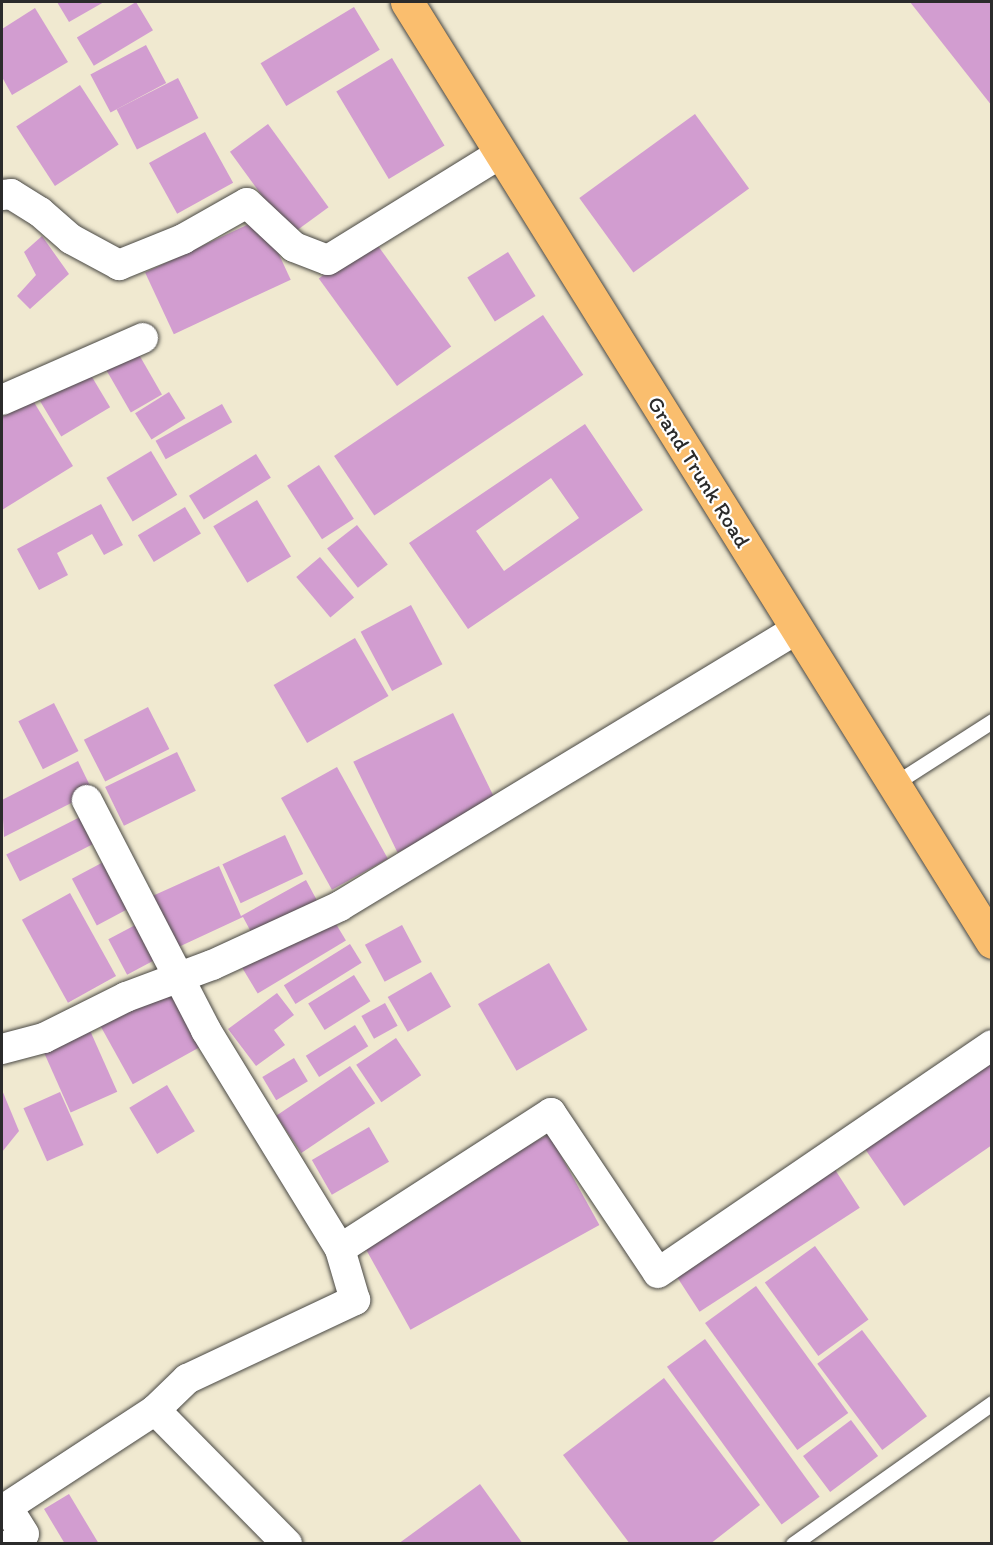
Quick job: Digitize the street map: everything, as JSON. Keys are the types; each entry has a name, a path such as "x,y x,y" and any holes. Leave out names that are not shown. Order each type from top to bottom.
{"main road":[{"name":"Grand Trunk Road","path":"407,2 992,942"}],"street":[{"path":"2,195 11,194 39,212 71,239 119,265 183,239 248,203 294,247 328,260 501,153"},
{"path":"2,400 143,338"},
{"path":"2,1049 44,1038 126,997 179,977 340,906 797,629"},
{"path":"11,1544 24,1534 7,1507 155,1410 187,1379 356,1300 340,1250 287,1168 179,977 87,800"},
{"path":"340,1250 551,1113 658,1273 992,1045"},
{"path":"155,1410 287,1544"}],"lane":[{"path":"894,784 992,721"},
{"path":"793,1544 992,1403"}],"building":[{"path":"57,2 104,2 69,22"},
{"path":"136,2 153,30 94,66 77,38"},
{"path":"910,2 992,2 992,106"},
{"path":"354,7 380,50 286,106 261,63"},
{"path":"35,8 68,62 12,95 2,77 2,29"},
{"path":"146,45 166,83 111,113 90,75"},
{"path":"392,58 445,145 389,179 336,91"},
{"path":"178,78 198,118 137,149 117,109"},
{"path":"80,85 119,145 55,186 16,126"},
{"path":"695,114 749,188 633,272 579,198"},
{"path":"268,124 329,207 291,235 230,152"},
{"path":"205,132 233,183 177,214 149,163"},
{"path":"262,218 291,280 174,334 145,273"},
{"path":"42,236 69,274 30,309 17,296 36,275 24,252"},
{"path":"373,239 451,347 397,386 319,278"},
{"path":"508,252 536,296 495,322 467,277"},
{"path":"543,315 583,375 374,516 334,456"},
{"path":"134,346 162,394 131,412 103,364"},
{"path":"89,372 110,407 61,437 40,401"},
{"path":"169,392 185,418 152,439 135,413"},
{"path":"32,399 73,466 2,510 2,417"},
{"path":"222,404 232,422 166,459 156,441"},
{"path":"585,424 643,510 468,629 409,543","holes":["551,478 579,518 504,571 476,531"]},
{"path":"151,451 177,495 133,521 106,478"},
{"path":"256,454 271,478 204,520 189,496"},
{"path":"319,465 354,519 322,539 287,486"},
{"path":"257,500 291,557 247,583 213,526"},
{"path":"101,504 123,545 104,555 92,534 57,553 68,575 39,590 17,549"},
{"path":"185,507 201,534 154,562 138,535"},
{"path":"357,525 388,564 358,588 327,548"},
{"path":"320,557 354,598 330,618 296,577"},
{"path":"411,605 442,664 392,691 361,632"},
{"path":"355,638 389,696 307,743 274,685"},
{"path":"54,703 79,751 43,769 18,721"},
{"path":"148,707 169,749 105,782 84,740"},
{"path":"453,713 497,804 398,852 353,762"},
{"path":"177,752 196,791 124,826 105,787"},
{"path":"78,761 93,792 4,837 2,800"},
{"path":"337,767 388,859 332,890 281,798"},
{"path":"82,816 96,843 20,881 6,855"},
{"path":"285,835 303,874 241,903 222,864"},
{"path":"109,859 134,906 97,926 72,879"},
{"path":"219,866 241,916 306,880 321,908 257,943 243,917 172,950 148,898"},
{"path":"70,893 116,976 68,1003 22,920"},
{"path":"330,914 346,941 258,994 242,967"},
{"path":"141,922 160,957 127,975 108,939"},
{"path":"402,925 422,962 385,982 365,945"},
{"path":"350,944 362,963 296,1004 284,985"},
{"path":"549,963 588,1030 516,1071 478,1004"},
{"path":"431,972 451,1007 408,1032 388,997"},
{"path":"354,975 370,1001 325,1030 308,1004"},
{"path":"171,982 205,1044 133,1084 98,1022"},
{"path":"277,993 294,1015 274,1030 285,1045 256,1066 228,1029"},
{"path":"385,1003 398,1026 374,1039 361,1016"},
{"path":"355,1025 368,1046 319,1077 306,1056"},
{"path":"88,1026 117,1092 71,1113 41,1047"},
{"path":"396,1038 421,1075 381,1102 356,1065"},
{"path":"992,1057 992,1145 904,1206 863,1146"},
{"path":"294,1058 308,1081 276,1100 262,1077"},
{"path":"350,1066 375,1103 301,1153 276,1116"},
{"path":"167,1085 195,1131 157,1154 129,1108"},
{"path":"2,1090 19,1131 2,1152"},
{"path":"60,1092 84,1145 47,1161 23,1108"},
{"path":"369,1127 389,1162 332,1195 312,1160"},
{"path":"549,1134 599,1225 411,1330 360,1239"},
{"path":"832,1165 860,1208 700,1312 672,1269"},
{"path":"815,1246 868,1320 818,1356 765,1282"},
{"path":"756,1286 848,1413 797,1450 705,1323"},
{"path":"862,1330 927,1416 882,1450 817,1364"},
{"path":"705,1339 820,1497 782,1524 667,1367"},
{"path":"664,1378 760,1505 710,1544 630,1544 563,1455"},
{"path":"851,1420 878,1456 830,1492 803,1456"},
{"path":"480,1484 523,1544 398,1544"},
{"path":"69,1494 99,1544 65,1544 44,1509"}]}
